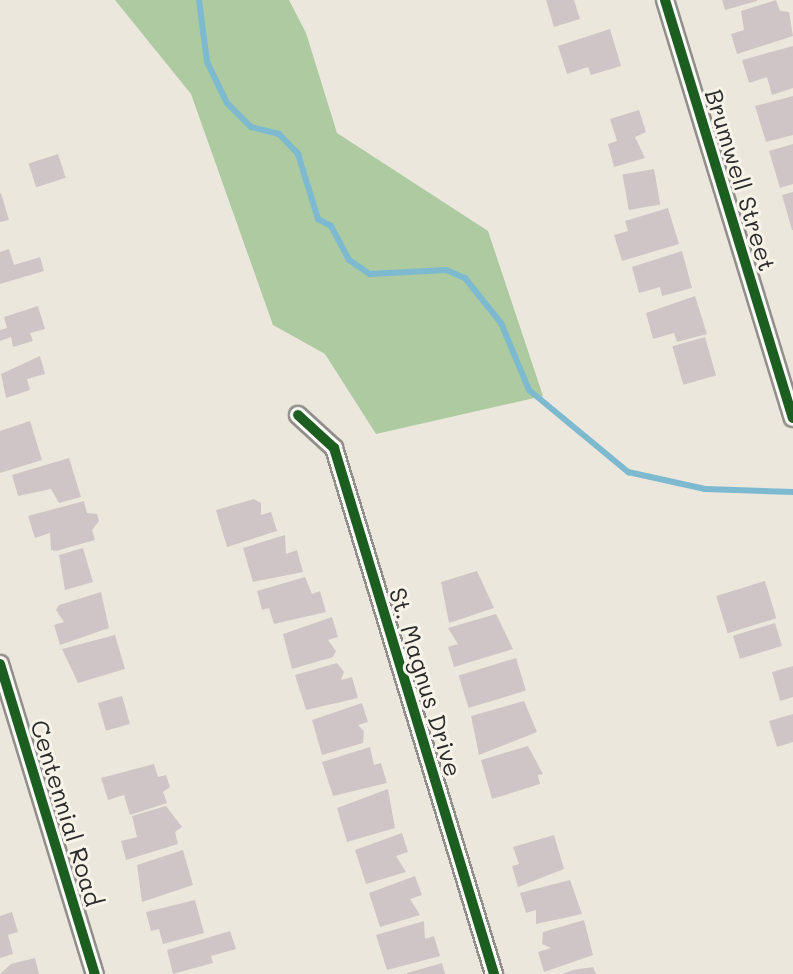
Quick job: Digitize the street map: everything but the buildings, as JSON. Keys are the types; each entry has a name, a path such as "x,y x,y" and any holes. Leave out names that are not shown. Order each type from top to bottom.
{"street":[{"name":"Brumwell Street","path":"665,0 793,418"},
{"name":"St. Magnus Drive","path":"298,415 334,448 494,974"},
{"name":"Centennial Road","path":"0,664 95,974"}],"green space":[{"path":"115,0 289,0 306,33 337,133 488,231 543,396 376,434 325,354 273,325 191,94"}],"waterway":[{"path":"199,0 207,62 227,103 251,127 279,134 298,154 318,219 331,226 349,260 370,274 446,270 465,278 501,323 529,390 628,472 705,489 793,492"}],"cycle path":[{"path":"665,0 793,418"},
{"path":"298,415 334,448 494,974"},
{"path":"0,664 95,974"}]}
